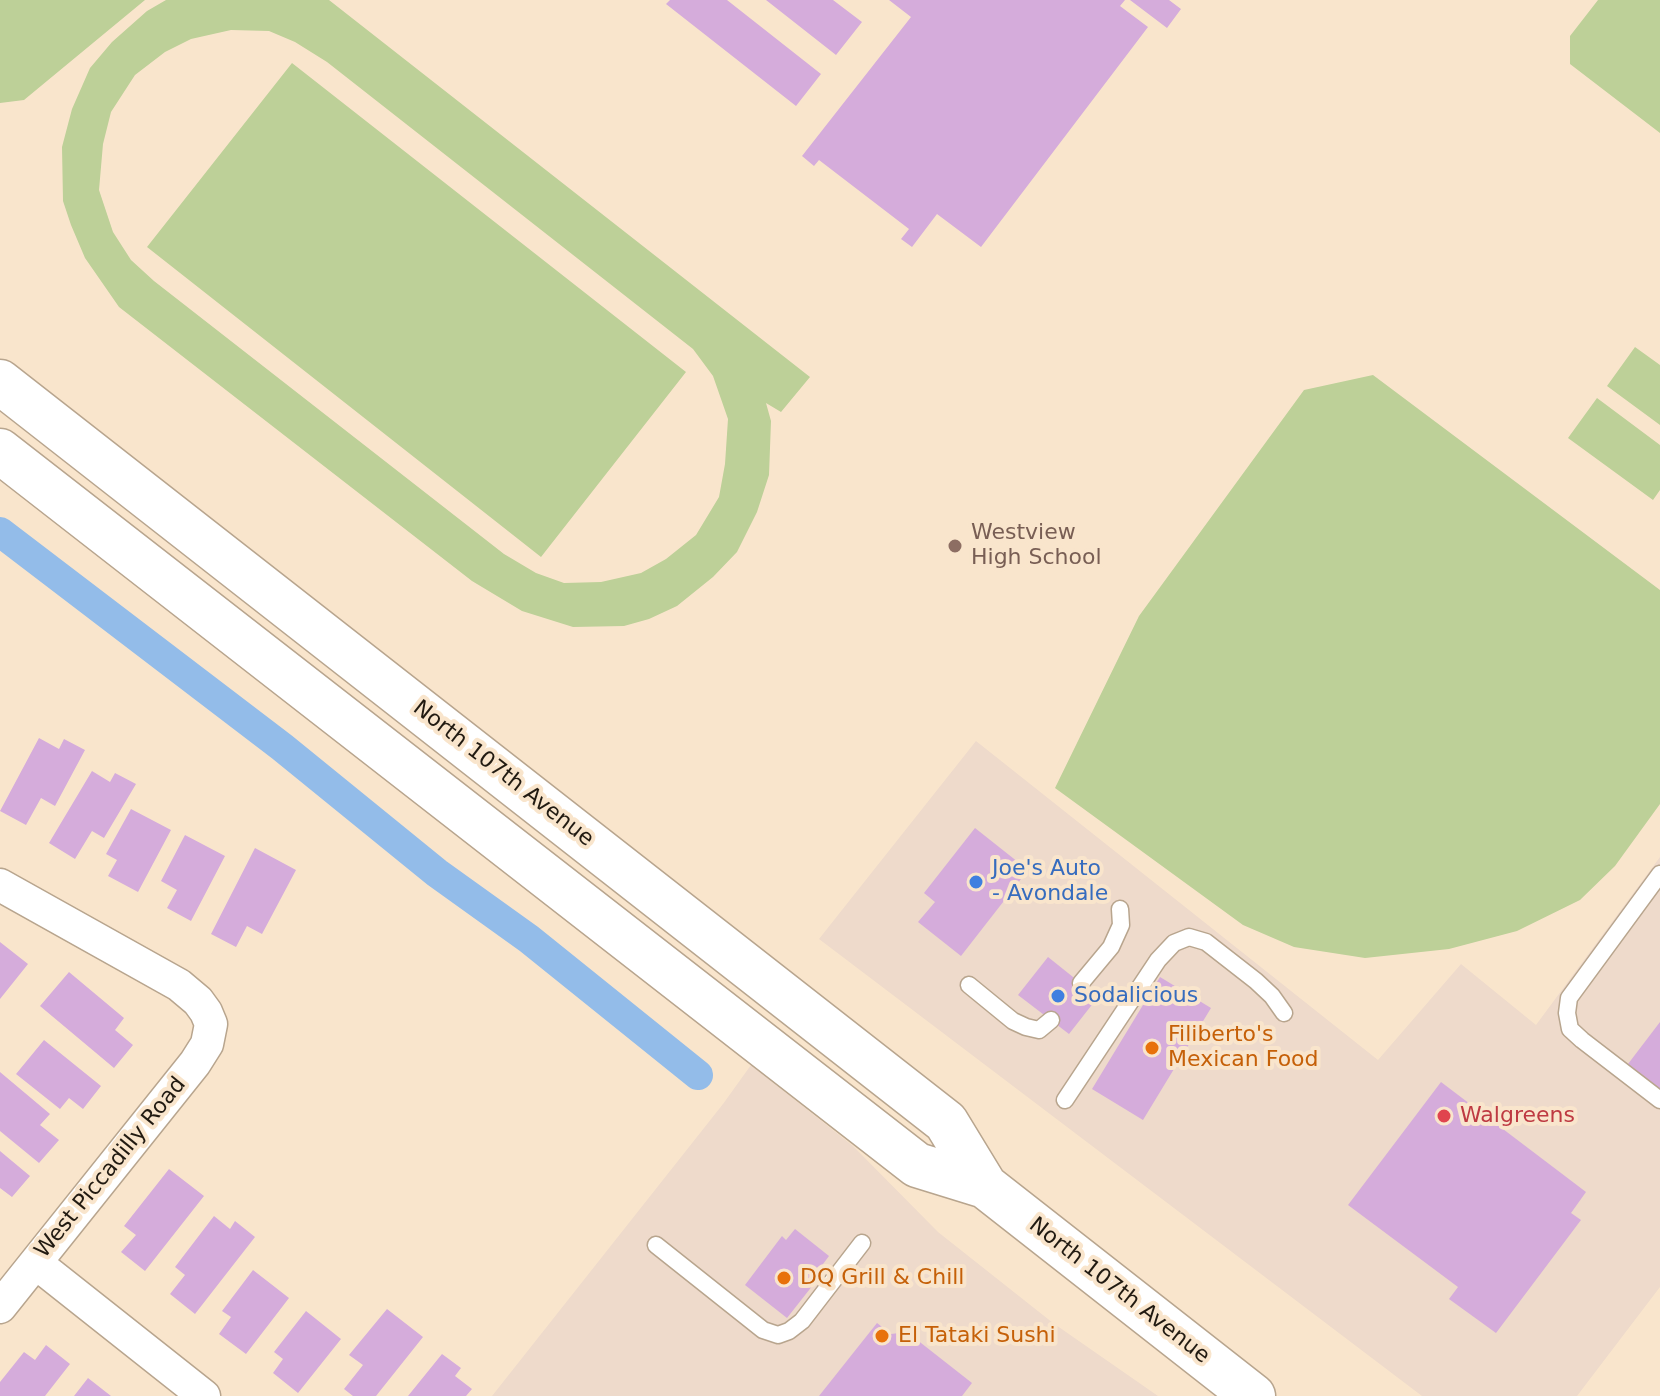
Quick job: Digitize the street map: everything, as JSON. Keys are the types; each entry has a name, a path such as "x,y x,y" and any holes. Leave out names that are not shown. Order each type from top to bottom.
{"main road":[{"name":"North 107th Avenue","path":"0,382 946,1122 985,1186 1253,1396"},
{"name":"North 107th Avenue","path":"0,451 917,1165 985,1186"}],"street":[{"name":"West Piccadilly Road","path":"0,885 179,985 198,1001 211,1024 207,1044 195,1063 0,1307"},
{"path":"36,1263 204,1396"}],"lane":[{"path":"1660,874 1569,998 1567,1013 1570,1029 1660,1100"},
{"path":"1081,983 1111,947 1121,925 1120,909"},
{"path":"1065,1100 1158,960 1174,943 1189,937 1206,942 1256,981 1284,1013"},
{"path":"969,985 1013,1021 1026,1027 1039,1030 1051,1020"},
{"path":"656,1245 763,1330 778,1335 802,1321 862,1243"}],"shaded area":[{"path":"976,741 1378,1060 1461,964 1536,1025 1660,857 1660,1287 1577,1396 1422,1396 819,939"},
{"path":"751,1065 853,1146 938,1232 1053,1323 1158,1396 492,1396"}],"green space":[{"path":"0,0 145,0 24,100 0,103"},
{"path":"166,0 329,0 810,377 781,412 766,403 771,421 769,475 757,512 737,552 713,577 677,606 624,626 573,627 522,611 472,581 119,307 85,258 71,225 63,201 62,147 72,109 90,68 112,42 147,11","holes":["231,30 269,31 295,42 327,62 693,349 713,376 728,419 725,464 719,497 696,535 666,559 641,573 601,582 564,583 536,573 504,554 131,260 113,232 99,190 103,144 111,112 135,75 165,52 191,39"]},
{"path":"1598,0 1660,0 1660,133 1570,64 1570,36"},
{"path":"292,63 686,372 541,557 147,247"},
{"path":"1635,347 1660,365 1660,425 1607,386"},
{"path":"1373,375 1660,590 1660,804 1615,866 1580,900 1517,931 1449,949 1365,958 1294,947 1243,925 1055,788 1139,616 1304,390"},
{"path":"1597,398 1660,445 1660,490 1653,500 1568,438"}],"building":[{"path":"670,0 727,0 821,74 796,106 666,4"},
{"path":"766,0 833,0 862,22 836,55"},
{"path":"889,0 1125,0 1120,6 1148,27 981,247 937,214 912,247 901,239 909,229 819,160 814,166 802,156 911,17"},
{"path":"1130,0 1169,0 1181,9 1167,28"},
{"path":"39,738 59,749 64,739 85,750 55,806 41,798 26,825 0,811"},
{"path":"92,771 110,782 115,773 136,784 104,838 92,831 75,859 49,843"},
{"path":"131,809 171,830 138,892 108,876 117,860 106,854"},
{"name":"Joe's Auto - Avondale","path":"975,828 1028,870 961,956 918,922 935,902 924,893"},
{"path":"185,835 225,856 191,921 167,908 177,890 161,881"},
{"path":"255,848 296,870 262,934 247,926 236,947 211,934"},
{"path":"0,942 28,964 0,999"},
{"name":"Sodalicious","path":"1048,957 1098,997 1069,1034 1018,995"},
{"path":"69,972 124,1018 115,1030 133,1045 114,1068 40,1006"},
{"name":"Filiberto's Mexican Food","path":"1160,977 1211,1008 1143,1120 1092,1089"},
{"path":"1660,1022 1660,1089 1628,1064"},
{"path":"44,1040 101,1086 83,1109 69,1098 60,1109 16,1074"},
{"path":"0,1072 50,1114 40,1125 59,1140 39,1163 0,1131"},
{"name":"Walgreens","path":"1441,1082 1586,1192 1571,1213 1581,1220 1496,1333 1449,1299 1458,1287 1348,1205"},
{"path":"0,1151 30,1176 12,1197 0,1188"},
{"path":"169,1169 204,1196 145,1271 121,1252 136,1235 124,1226"},
{"path":"214,1216 230,1229 235,1221 255,1237 195,1314 170,1294 185,1275 175,1267"},
{"name":"DQ Grill & Chill","path":"795,1229 829,1256 820,1268 824,1271 787,1318 745,1285 782,1236 786,1240"},
{"path":"253,1270 289,1298 246,1354 219,1334 231,1317 222,1311"},
{"path":"387,1309 423,1337 376,1396 353,1396 344,1389 363,1365 349,1355"},
{"path":"306,1311 341,1339 298,1393 273,1373 283,1359 274,1352"},
{"path":"877,1323 891,1334 907,1332 972,1383 962,1396 819,1396"},
{"path":"46,1345 70,1364 45,1396 0,1396 0,1382 24,1352 35,1360"},
{"path":"442,1354 461,1368 455,1376 472,1389 466,1396 408,1396"},
{"path":"88,1378 111,1396 74,1396"}],"waterway":[{"path":"0,532 282,747 437,873 529,939 698,1075"}],"place":[{"name":"Westview High School","path":"955,546"},
{"name":"Joe's Auto - Avondale","path":"976,882"},
{"name":"Sodalicious","path":"1058,996"},
{"name":"Filiberto's Mexican Food","path":"1152,1048"},
{"name":"Walgreens","path":"1444,1116"},
{"name":"DQ Grill & Chill","path":"784,1278"},
{"name":"El Tataki Sushi","path":"882,1336"}]}
